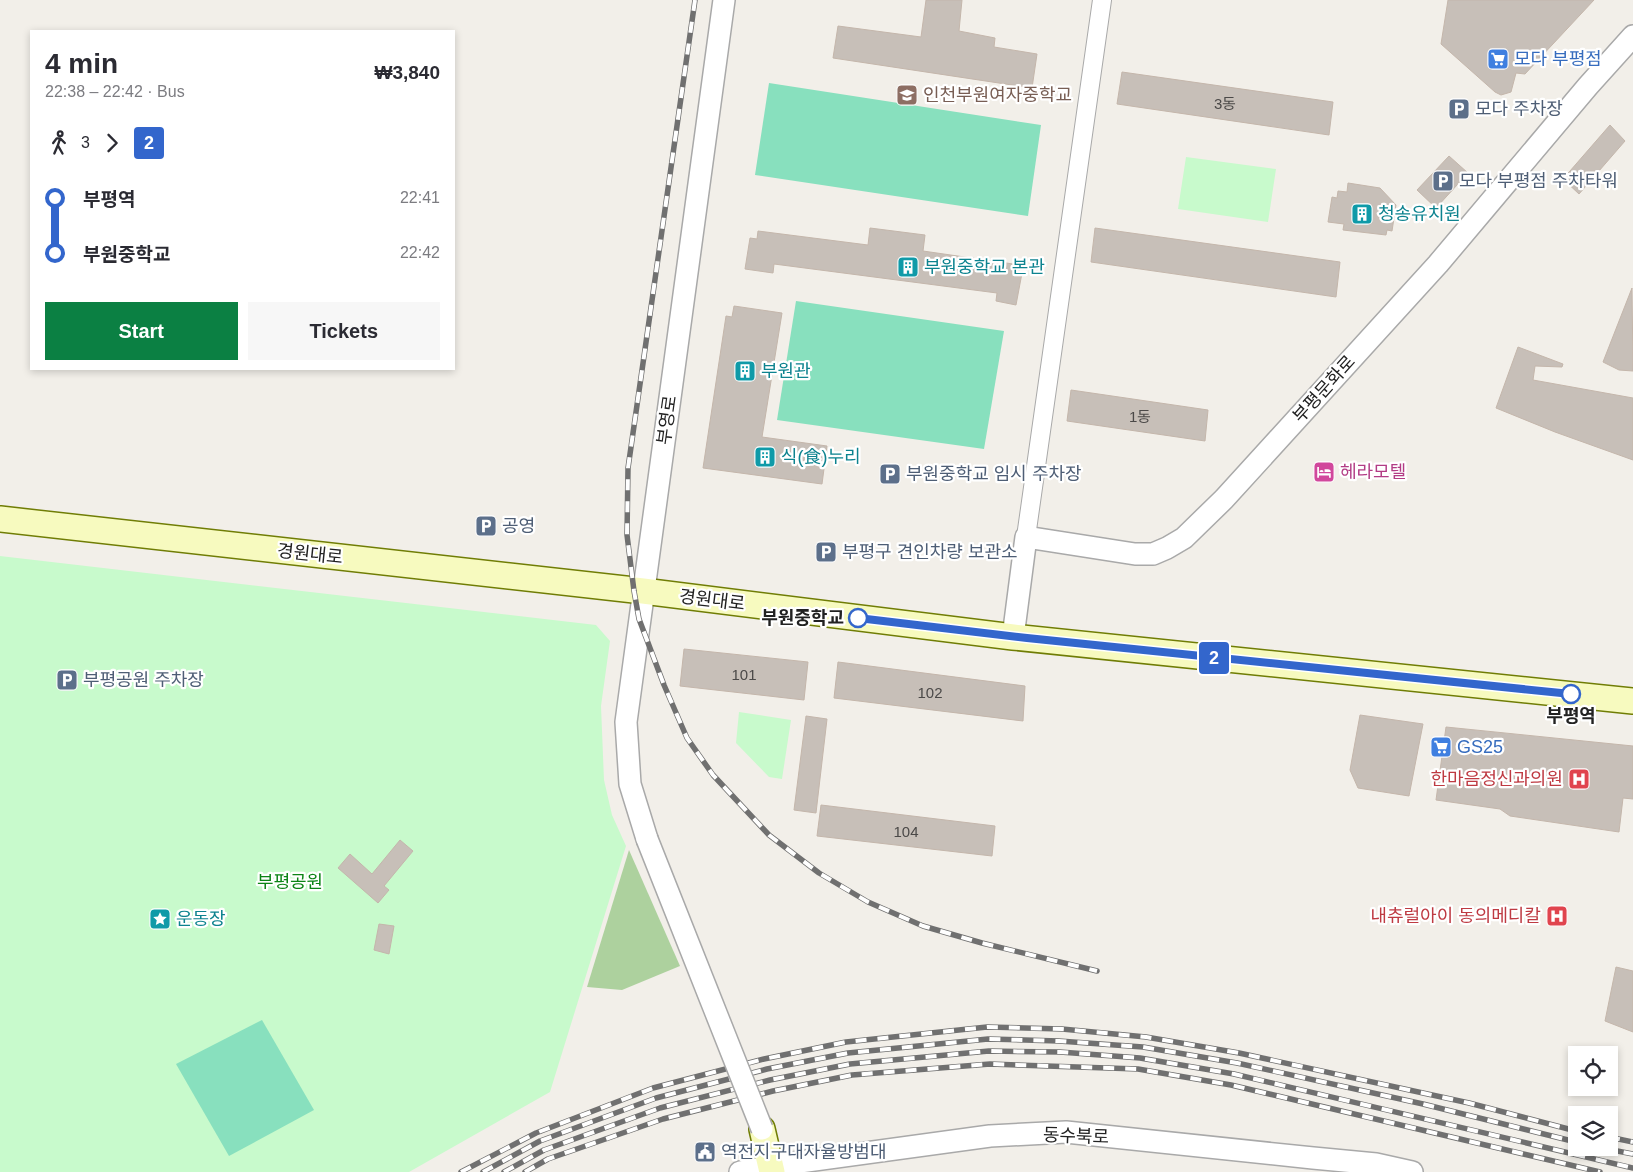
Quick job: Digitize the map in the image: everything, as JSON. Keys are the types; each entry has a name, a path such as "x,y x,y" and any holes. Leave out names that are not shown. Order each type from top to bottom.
{"main road":[{"name":"경원대로","path":"0,519 643,591 1013,636 1633,701"},
{"path":"762,1129 771,1169"}],"street":[{"name":"부영로","path":"724,0 626,722 630,784 646,839 762,1129"},
{"path":"1013,636 1102,0"},
{"name":"부평문화로","path":"1026,537 1144,555 1153,554 1167,548 1188,535 1224,499 1438,264 1588,86 1633,36"},
{"name":"동수북로","path":"740,1172 990,1136 1066,1132 1376,1164 1412,1172"}],"green space":[{"path":"769,83 1041,125 1028,216 755,175"},
{"path":"1186,157 1276,169 1268,222 1178,209"},
{"path":"796,301 1004,331 984,449 777,420"},
{"name":"부평공원","path":"0,556 596,625 610,641 601,706 604,780 612,815 626,846 550,1092 409,1172 0,1172"},
{"path":"739,712 791,720 782,779 769,777 736,743"},
{"path":"629,850 680,966 622,990 587,987"},
{"path":"262,1020 314,1110 229,1156 176,1064"}],"building":[{"path":"926,0 962,0 959,31 995,38 994,47 1037,54 1032,88 833,58 838,26 921,37"},
{"name":"모다 부평점","path":"1448,0 1594,0 1525,74 1516,73 1511,92 1501,95 1495,92 1441,44"},
{"path":"1122,72 1333,102 1329,135 1117,104"},
{"path":"1610,125 1625,141 1579,194 1563,179"},
{"name":"모다 부평점 주차타워","path":"1449,156 1468,173 1436,208 1417,190"},
{"name":"청송유치원","path":"1348,183 1380,188 1396,205 1392,231 1387,230 1386,235 1343,230 1344,224 1328,222 1332,197 1337,198 1338,191 1347,192"},
{"name":"부원중학교 본관","path":"870,228 925,235 923,251 1020,265 1019,273 1022,273 1016,305 996,301 997,293 774,264 773,273 745,269 750,238 757,239 758,231 868,245"},
{"path":"1095,228 1340,262 1336,297 1091,262"},
{"path":"1632,288 1633,371 1619,370 1603,362"},
{"path":"734,306 782,313 762,437 827,446 822,484 703,468 726,316 732,317"},
{"path":"1518,347 1563,364 1562,367 1535,366 1533,380 1633,398 1633,460 1555,432 1496,408"},
{"path":"1071,390 1208,410 1205,441 1067,421"},
{"path":"684,649 808,662 804,700 680,686"},
{"path":"838,662 1025,686 1023,721 834,698"},
{"path":"1360,715 1423,724 1409,796 1358,788 1350,770"},
{"path":"806,716 827,719 816,813 794,810"},
{"path":"1446,727 1633,746 1633,799 1623,798 1619,832 1510,816 1500,809 1436,800"},
{"path":"821,805 995,826 992,856 817,836"},
{"path":"400,840 413,851 384,886 389,890 378,903 338,868 350,854 372,874"},
{"path":"379,924 394,926 389,954 374,950"},
{"path":"1616,967 1633,971 1633,1032 1605,1021"}],"railway":[{"path":"695,0 628,468 627,535 634,591 639,619 664,685 687,738 713,775 769,835 819,873 868,902 923,926 982,943 1097,971"},
{"path":"461,1172 536,1133 653,1088 764,1059 846,1042 987,1027 1062,1029 1146,1037 1239,1053 1469,1103 1568,1129"},
{"path":"483,1172 540,1141 656,1098 767,1069 848,1053 988,1039 1059,1041 1143,1047 1237,1063 1423,1104 1568,1140"},
{"path":"504,1172 544,1150 660,1108 770,1080 850,1064 989,1051 1060,1052 1140,1058 1234,1074 1633,1168"},
{"path":"525,1172 548,1159 663,1119 773,1091 852,1075 990,1064 1138,1069 1231,1085 1600,1172"},
{"path":"1618,1139 1633,1142"},
{"path":"1618,1151 1633,1154"}],"bus line":[{"name":"2","path":"858,618 1027,638 1571,694"}],"place":[{"name":"모다 부평점","path":"1498,59"},
{"name":"인천부원여자중학교","path":"907,95"},
{"name":"모다 주차장","path":"1459,109"},
{"name":"모다 부평점 주차타워","path":"1443,181"},
{"name":"청송유치원","path":"1362,214"},
{"name":"부원중학교 본관","path":"908,267"},
{"name":"부원관","path":"745,371"},
{"name":"식(食)누리","path":"765,457"},
{"name":"헤라모텔","path":"1324,472"},
{"name":"부원중학교 임시 주차장","path":"890,474"},
{"name":"공영","path":"486,526"},
{"name":"부평구 견인차량 보관소","path":"826,552"},
{"name":"부원중학교","path":"858,618"},
{"name":"부평공원 주차장","path":"67,680"},
{"name":"부평역","path":"1571,694"},
{"name":"GS25","path":"1441,747"},
{"name":"한마음정신과의원","path":"1579,779"},
{"name":"내츄럴아이 동의메디칼","path":"1557,916"},
{"name":"운동장","path":"160,919"},
{"name":"역전지구대자율방범대","path":"705,1152"}]}
